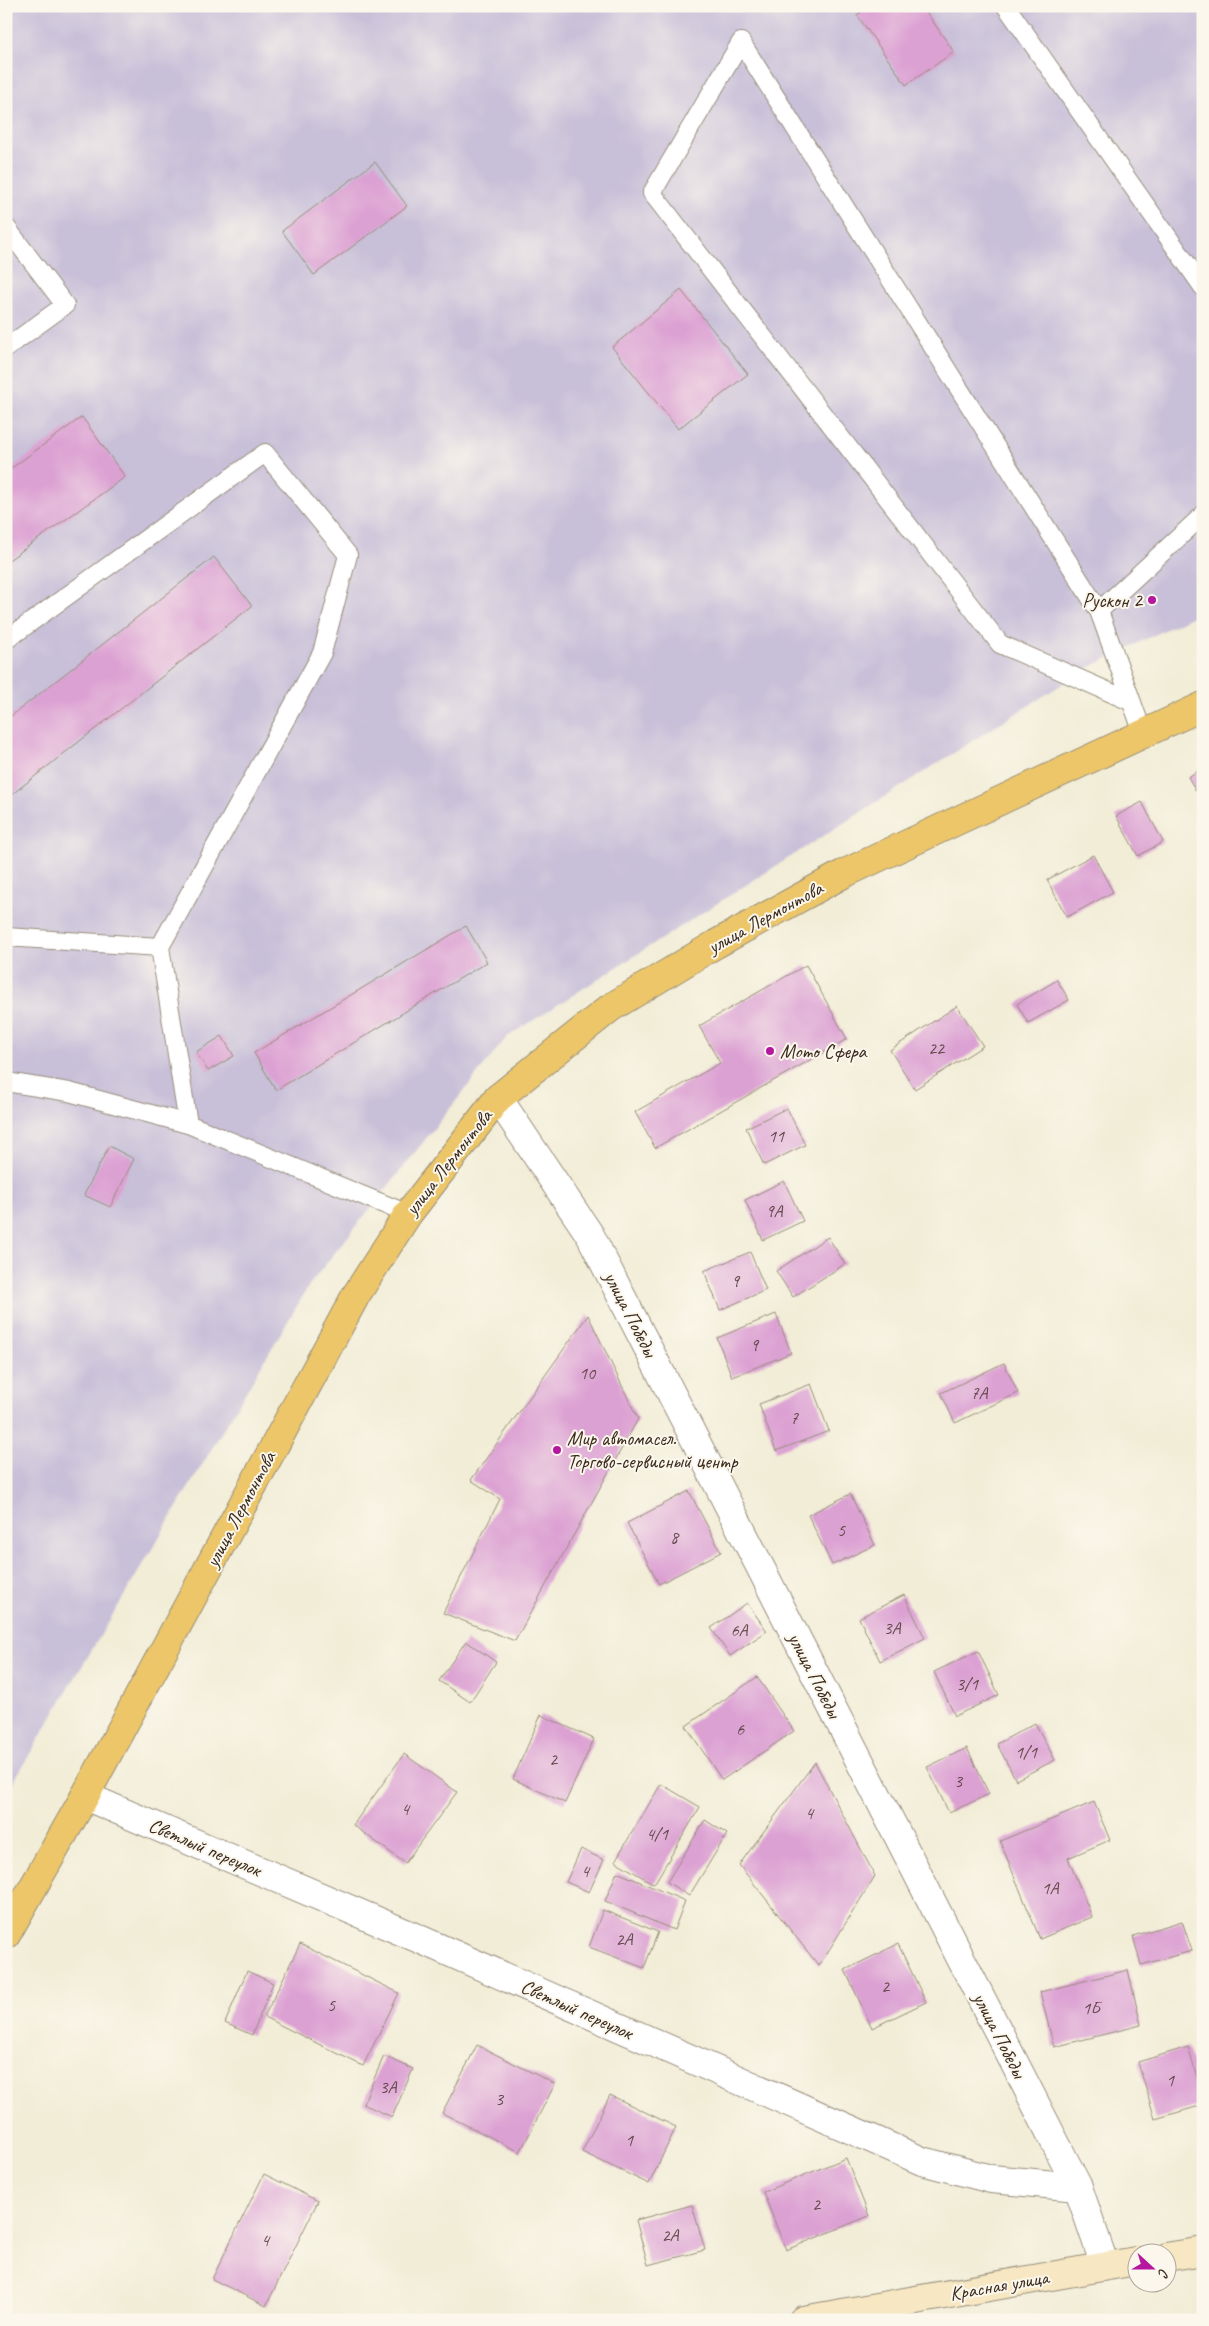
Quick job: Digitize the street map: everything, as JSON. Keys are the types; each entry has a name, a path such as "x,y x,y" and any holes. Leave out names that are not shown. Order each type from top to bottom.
{"main road":[{"name":"улица Лермонтова","path":"6,1935 85,1796 356,1295 408,1214 498,1098 610,1008 716,944 843,874 1203,706"},
{"path":"1176,2255 1203,2251"},
{"name":"Красная улица","path":"803,2320 1126,2263"}],"street":[{"name":"улица Победы","path":"498,1098 590,1235 1078,2187 1105,2266"},
{"name":"Светлый переулок","path":"85,1796 417,1938 922,2161 991,2179 1078,2187"}],"lane":[{"path":"1006,6 1203,287"},
{"path":"1132,702 1000,644 652,193 741,42 1098,611 1132,702 1143,733"},
{"path":"6,227 65,305 6,348"},
{"path":"6,640 265,453 348,555 322,653 160,947 188,1124"},
{"path":"1098,611 1203,515"},
{"path":"6,936 160,947"},
{"path":"6,1082 68,1092 188,1124 408,1214"}],"shaded area":[{"path":"6,6 1203,6 1203,611 1086,669 507,1037 310,1284 6,1794"}],"building":[{"path":"869,6 922,6 954,52 906,85 857,15"},
{"path":"375,162 407,206 314,275 282,231"},
{"path":"681,290 748,374 678,429 612,347"},
{"path":"82,417 125,477 6,562 6,472"},
{"path":"214,557 252,606 6,799 6,720"},
{"path":"1203,768 1203,803 1188,777"},
{"path":"1142,802 1163,842 1138,856 1116,816"},
{"path":"1093,855 1113,892 1067,917 1047,880"},
{"path":"466,926 487,962 276,1090 254,1053"},
{"name":"Мото Сфера","path":"806,965 847,1039 655,1148 635,1112 720,1063 699,1026"},
{"path":"1057,980 1069,1000 1028,1023 1017,1004"},
{"path":"957,1006 983,1046 915,1089 890,1050"},
{"path":"222,1036 234,1056 208,1071 196,1052"},
{"path":"787,1108 805,1145 764,1165 746,1128"},
{"path":"109,1146 134,1159 110,1207 84,1195"},
{"path":"784,1181 803,1221 763,1240 745,1200"},
{"path":"828,1237 845,1264 793,1297 776,1271"},
{"path":"750,1252 766,1290 720,1310 704,1271"},
{"path":"776,1314 791,1353 732,1377 717,1338"},
{"name":"Мир автомасел. Торгово-сервисный центр","path":"588,1315 638,1419 515,1641 443,1613 500,1499 471,1480"},
{"path":"1004,1363 1018,1393 955,1423 941,1393"},
{"path":"811,1384 829,1431 776,1451 759,1404"},
{"path":"689,1491 721,1552 659,1584 627,1523"},
{"path":"850,1494 875,1545 832,1565 808,1515"},
{"path":"904,1595 925,1638 880,1661 859,1618"},
{"path":"747,1603 767,1631 730,1656 711,1628"},
{"path":"466,1641 496,1662 470,1702 439,1681"},
{"path":"978,1651 999,1695 955,1716 934,1672"},
{"path":"757,1677 794,1731 722,1780 686,1726"},
{"path":"541,1715 594,1739 565,1803 513,1779"},
{"path":"1035,1723 1055,1760 1016,1780 997,1744"},
{"path":"967,1748 989,1794 949,1813 927,1767"},
{"path":"404,1754 457,1792 405,1863 353,1825"},
{"path":"815,1762 875,1876 819,1966 739,1865"},
{"path":"661,1784 700,1807 654,1884 615,1861"},
{"path":"1094,1802 1110,1840 1068,1858 1092,1917 1040,1939 1000,1841"},
{"path":"705,1820 727,1834 689,1896 667,1882"},
{"path":"581,1849 604,1860 589,1892 566,1882"},
{"path":"617,1872 685,1901 674,1930 605,1901"},
{"path":"603,1910 658,1932 644,1968 589,1947"},
{"path":"1182,1921 1192,1951 1141,1965 1133,1936"},
{"path":"300,1944 399,1993 363,2066 264,2017"},
{"path":"898,1944 926,2002 872,2028 845,1970"},
{"path":"1128,1970 1141,2025 1054,2047 1040,1992"},
{"path":"247,1971 273,1983 252,2035 225,2023"},
{"path":"477,2045 555,2084 520,2152 442,2113"},
{"path":"1188,2047 1203,2098 1203,2105 1155,2119 1138,2062"},
{"path":"384,2056 413,2069 392,2117 363,2104"},
{"path":"610,2095 676,2127 649,2184 582,2152"},
{"path":"846,2158 869,2216 786,2250 763,2192"},
{"path":"264,2174 318,2201 266,2306 212,2279"},
{"path":"692,2205 705,2250 648,2265 636,2220"}],"place":[{"name":"Рускон 2","path":"1152,600"},
{"name":"Мото Сфера","path":"770,1051"},
{"name":"Мир автомасел. Торгово-сервисный центр","path":"557,1450"}]}
